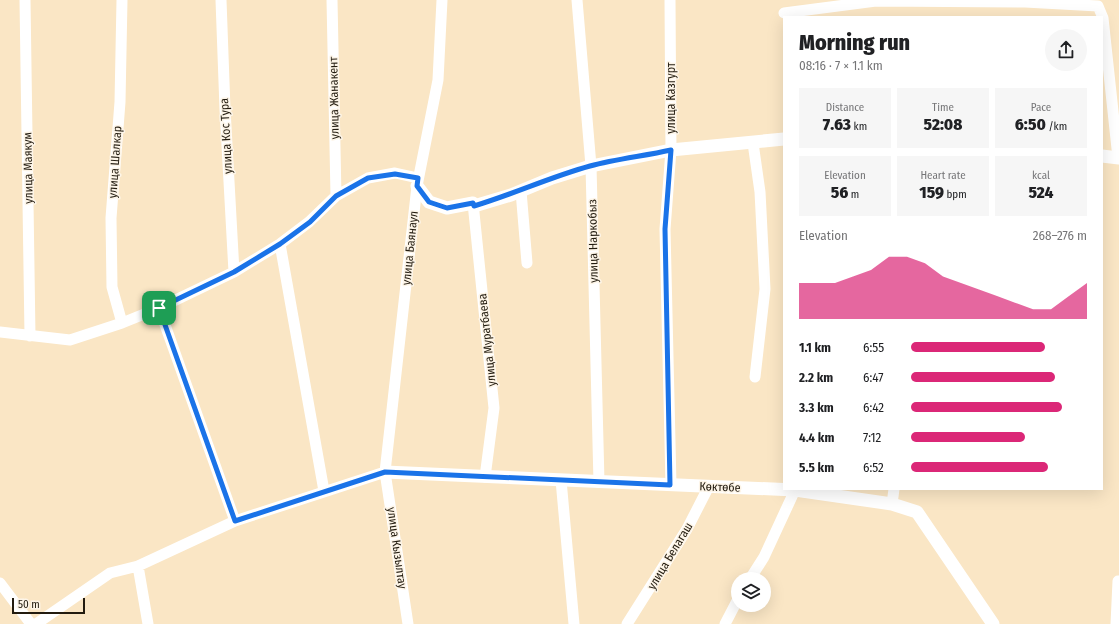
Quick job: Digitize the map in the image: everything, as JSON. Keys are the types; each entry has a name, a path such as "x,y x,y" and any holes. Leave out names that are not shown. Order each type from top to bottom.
{"street":[{"name":"улица Маякум","path":"26,0 30,336"},
{"name":"улица Шалкар","path":"122,0 120,102 111,218 112,287 122,323"},
{"name":"улица Кос Тура","path":"221,0 225,109 234,272"},
{"name":"улица Жанакент","path":"332,0 336,196"},
{"name":"улица Баянаул","path":"385,472 418,182 438,80 442,0"},
{"name":"улица Наркобыз","path":"577,0 591,166 599,482"},
{"name":"улица Казгурт","path":"670,0 671,150 665,229 670,485"},
{"path":"784,13 876,1 1025,1 1098,6 1102,16"},
{"path":"1103,18 1119,158 1103,156"},
{"path":"0,332 70,340 122,323 159,308 234,272 280,244 310,222 336,196 368,178 395,174 418,182 429,202 447,208 473,203 474,206 521,191 552,178 591,166 671,150 783,139"},
{"path":"753,143 760,192 765,289 755,377"},
{"path":"521,191 527,263"},
{"name":"улица Муратбаева","path":"473,203 494,408 485,477"},
{"path":"280,244 324,491"},
{"path":"159,308 235,521"},
{"path":"36,624 110,573 138,566 235,521 385,472"},
{"name":"Көктөбе","path":"385,472 783,489"},
{"name":"улица Кызылтау","path":"385,472 408,624"},
{"path":"562,480 574,624"},
{"name":"улица Белагаш","path":"627,624 687,529 709,486"},
{"path":"754,572 764,557 795,490"},
{"name":"Көктөбе","path":"795,490 892,504 916,512 993,624"},
{"path":"892,504 894,490"},
{"path":"138,566 148,624"},
{"path":"1116,624 1118,581"},
{"path":"0,583 31,624"},
{"path":"725,624 731,612"}],"route":[{"path":"671,150 665,229 670,485 385,472 235,521 159,308 234,272 280,244 310,222 336,196 368,178 395,174 418,178 417,186 429,202 447,208 473,203 474,206 511,195 552,178 591,166 671,150"}]}
